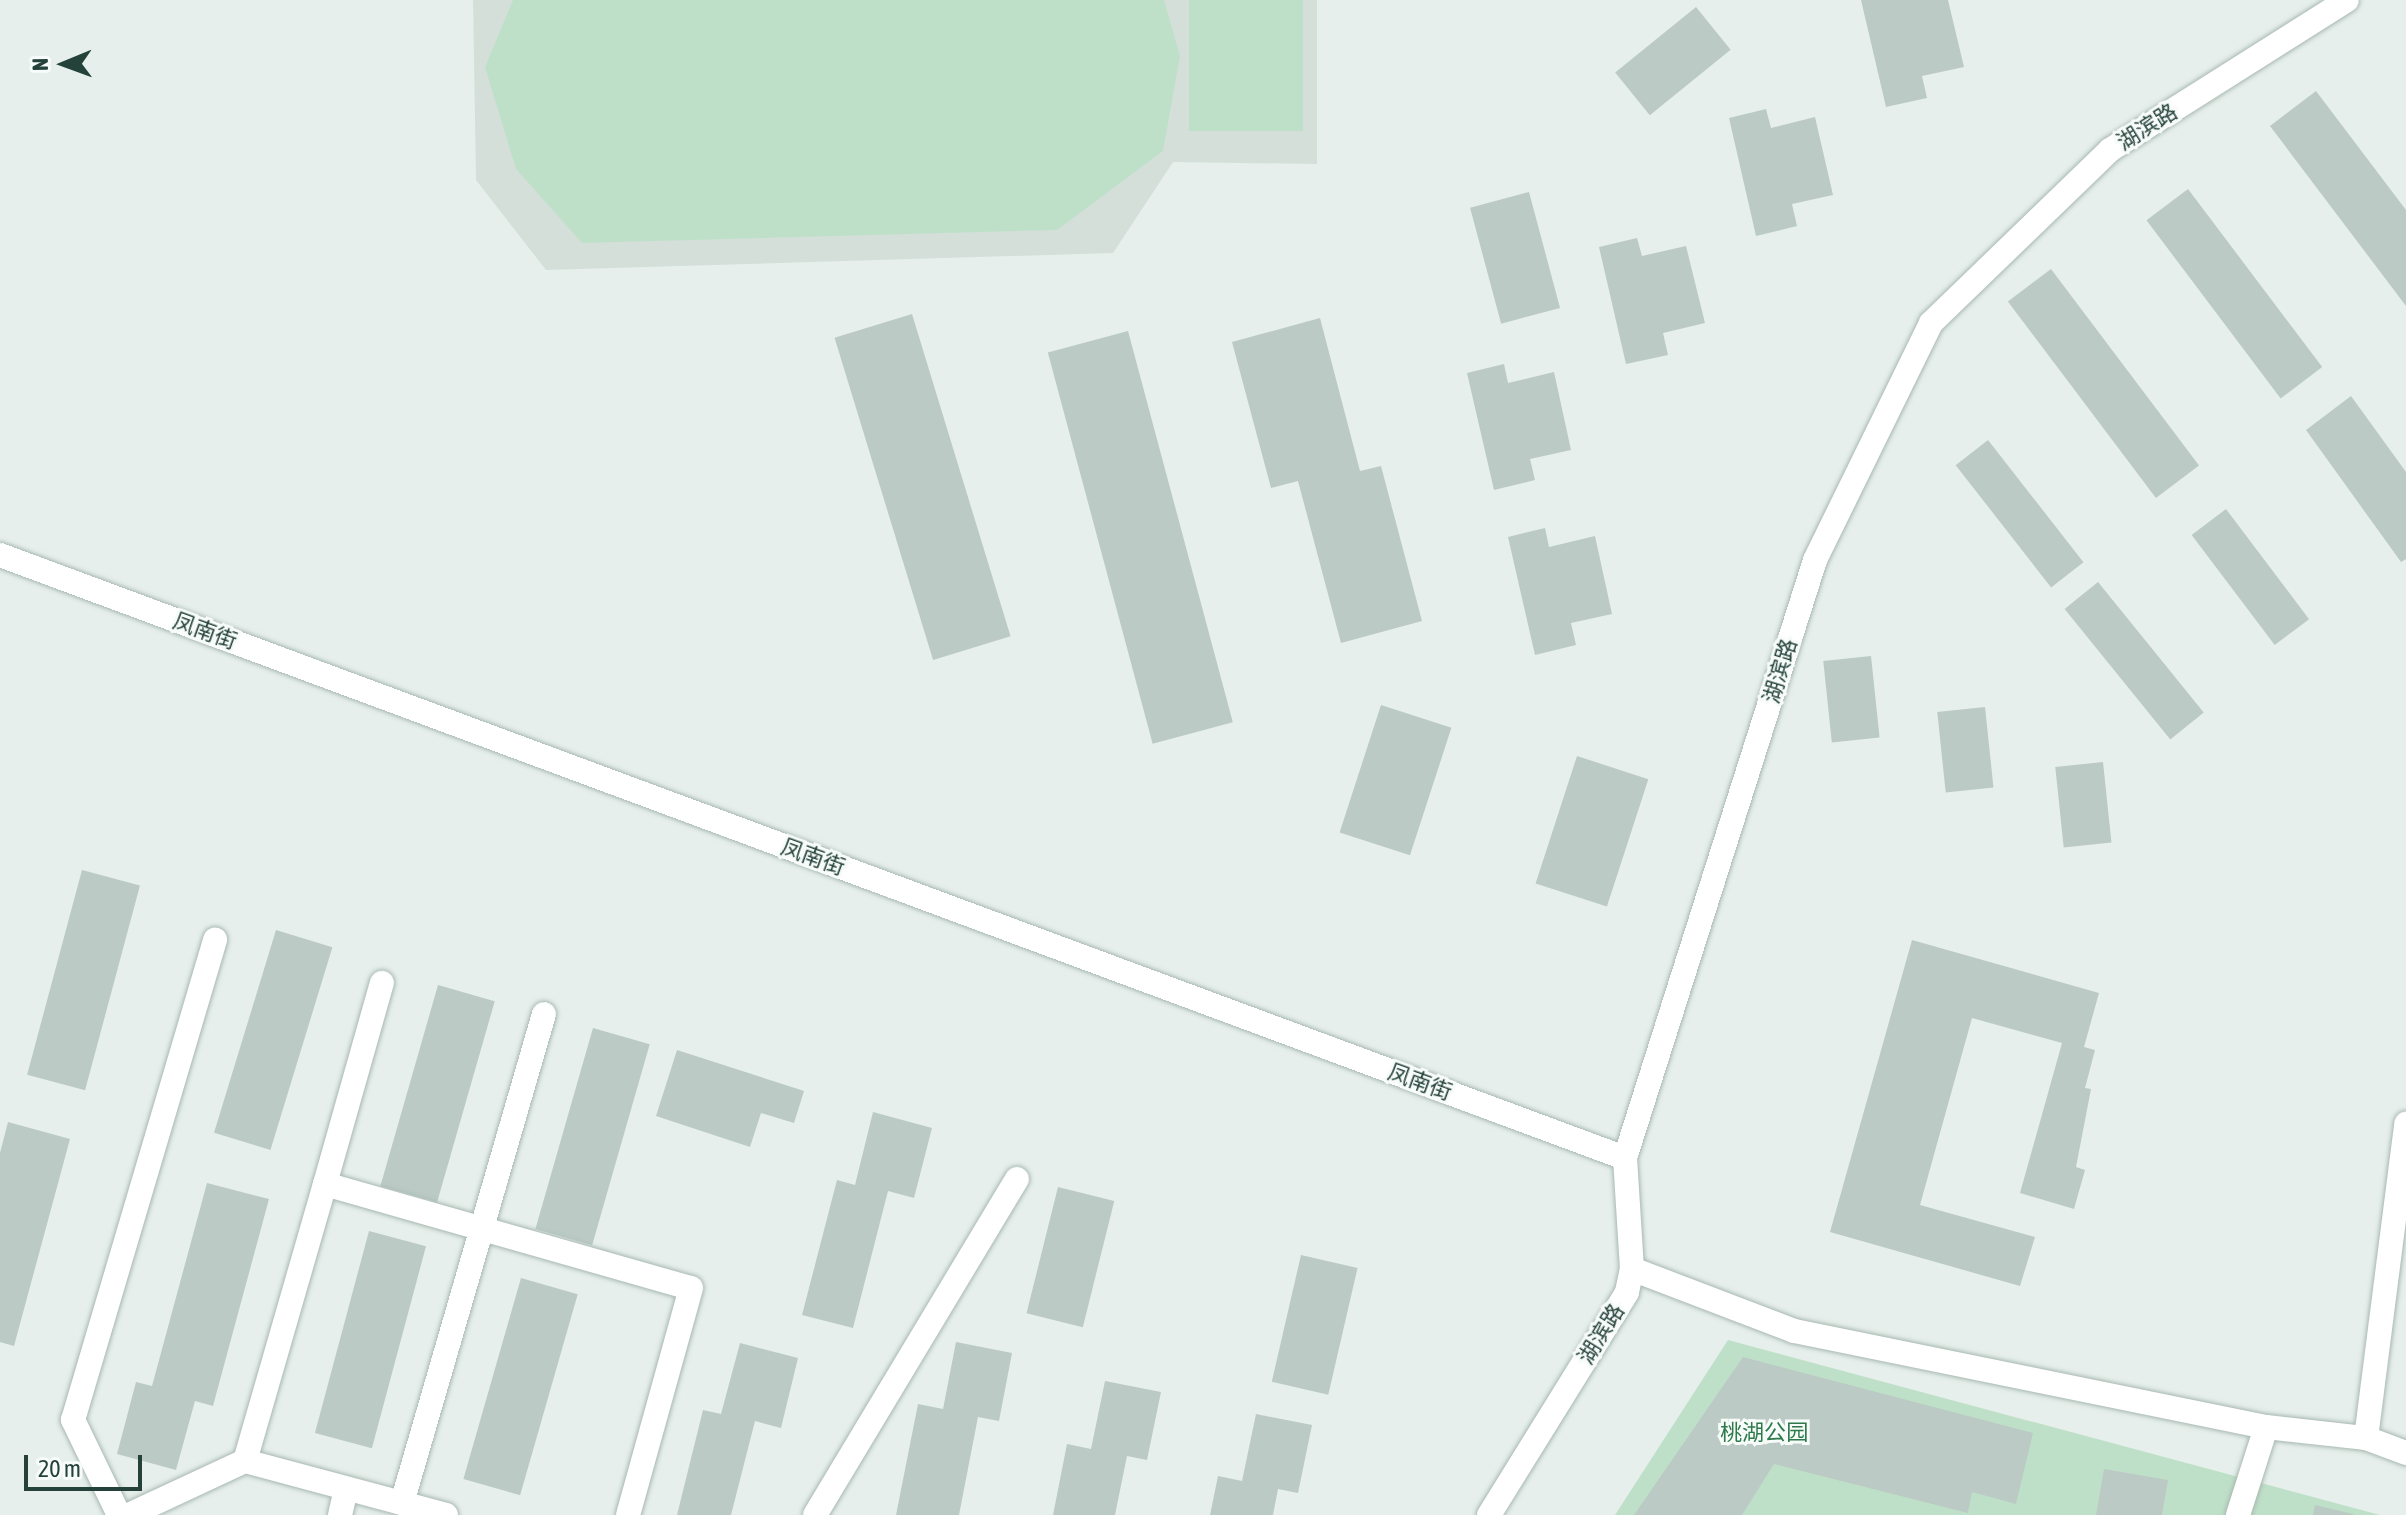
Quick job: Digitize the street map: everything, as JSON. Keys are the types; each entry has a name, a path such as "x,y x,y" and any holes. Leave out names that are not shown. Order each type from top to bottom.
{"street":[{"name":"湖滨路","path":"1489,1515 1627,1292 1632,1269 1625,1158 1815,560 1931,323 2110,150 2347,0"},
{"name":"凤南街","path":"0,555 1625,1158"},
{"path":"119,1515 73,1420 215,940"},
{"path":"245,1461 382,983"},
{"path":"402,1503 544,1014"},
{"path":"2366,1438 2406,1124"},
{"path":"815,1515 1017,1179"},
{"path":"325,1184 691,1288 628,1515"},
{"path":"1632,1269 1794,1331 2266,1427 2366,1438 2406,1453"},
{"path":"2238,1515 2266,1427"},
{"path":"129,1515 245,1461 446,1515"},
{"path":"340,1515 346,1489"}],"shaded area":[{"path":"473,0 1317,0 1317,164 1173,162 1113,253 546,270 476,180"}],"green space":[{"path":"513,0 1164,0 1180,56 1163,151 1057,230 582,243 516,169 485,67"},
{"path":"1189,0 1303,0 1303,131 1189,131"},
{"name":"桃湖公园","path":"1728,1340 2380,1515 1615,1515"}],"building":[{"path":"1861,0 1948,0 1964,67 1922,76 1927,98 1886,107"},
{"path":"1696,7 1731,50 1650,115 1615,72"},
{"path":"2316,91 2406,210 2406,306 2270,126"},
{"path":"1766,109 1771,128 1815,117 1833,195 1792,204 1797,226 1756,236 1729,118"},
{"path":"2188,189 2322,367 2281,398 2146,220"},
{"path":"1529,192 1560,308 1501,324 1470,208"},
{"path":"1637,238 1642,256 1686,246 1705,323 1663,333 1668,355 1626,364 1599,247"},
{"path":"2051,269 2199,465 2156,498 2008,301"},
{"path":"912,314 1011,636 933,660 835,338"},
{"path":"1320,318 1360,471 1381,466 1422,621 1341,643 1298,481 1271,488 1232,342"},
{"path":"1128,331 1233,722 1153,744 1048,352"},
{"path":"1504,364 1508,383 1554,372 1571,450 1530,459 1535,480 1494,490 1467,373"},
{"path":"2351,396 2406,472 2406,559 2401,562 2306,430"},
{"path":"1988,440 2083,562 2051,587 1956,465"},
{"path":"2226,509 2309,619 2275,645 2192,535"},
{"path":"1545,528 1549,547 1595,536 1612,614 1571,623 1576,645 1535,655 1508,537"},
{"path":"2098,582 2204,713 2170,740 2065,609"},
{"path":"1871,656 1880,738 1832,743 1823,661"},
{"path":"1381,705 1451,728 1410,855 1340,832"},
{"path":"1985,707 1993,788 1946,793 1937,712"},
{"path":"1577,756 1648,779 1607,907 1536,883"},
{"path":"2103,762 2111,843 2064,848 2055,767"},
{"path":"82,870 140,886 85,1090 27,1075"},
{"path":"276,930 332,947 270,1150 214,1133"},
{"path":"1912,940 2099,993 2084,1047 2095,1050 2085,1088 2091,1089 2076,1167 2085,1170 2074,1209 2020,1193 2062,1043 1972,1018 1920,1205 2035,1237 2020,1286 1830,1232"},
{"path":"438,985 495,1001 437,1202 380,1186"},
{"path":"593,1028 650,1044 592,1245 535,1229"},
{"path":"677,1050 804,1091 794,1123 761,1113 750,1147 656,1116"},
{"path":"873,1112 932,1128 914,1198 888,1191 853,1328 802,1315 837,1180 855,1185"},
{"path":"8,1122 70,1139 14,1346 0,1342 0,1153"},
{"path":"207,1183 269,1199 213,1406 195,1401 176,1470 117,1454 136,1382 152,1386"},
{"path":"1058,1187 1114,1201 1083,1327 1027,1313"},
{"path":"369,1231 426,1246 372,1448 315,1433"},
{"path":"1301,1255 1358,1268 1328,1395 1272,1382"},
{"path":"521,1278 578,1294 520,1495 463,1479"},
{"path":"956,1342 1012,1353 999,1421 978,1417 959,1515 896,1515 918,1404 943,1409"},
{"path":"740,1343 798,1358 781,1428 755,1421 731,1515 677,1515 703,1410 721,1414"},
{"path":"1743,1357 2033,1433 2016,1504 1972,1492 1968,1513 1774,1464 1742,1515 1634,1515"},
{"path":"1105,1381 1161,1392 1147,1460 1127,1456 1115,1515 1053,1515 1067,1444 1091,1449"},
{"path":"1256,1414 1312,1425 1298,1493 1278,1489 1273,1515 1210,1515 1218,1476 1242,1481"},
{"path":"2104,1469 2168,1480 2162,1515 2096,1515"},
{"path":"2315,1505 2353,1514 2353,1515 2313,1515"}]}
